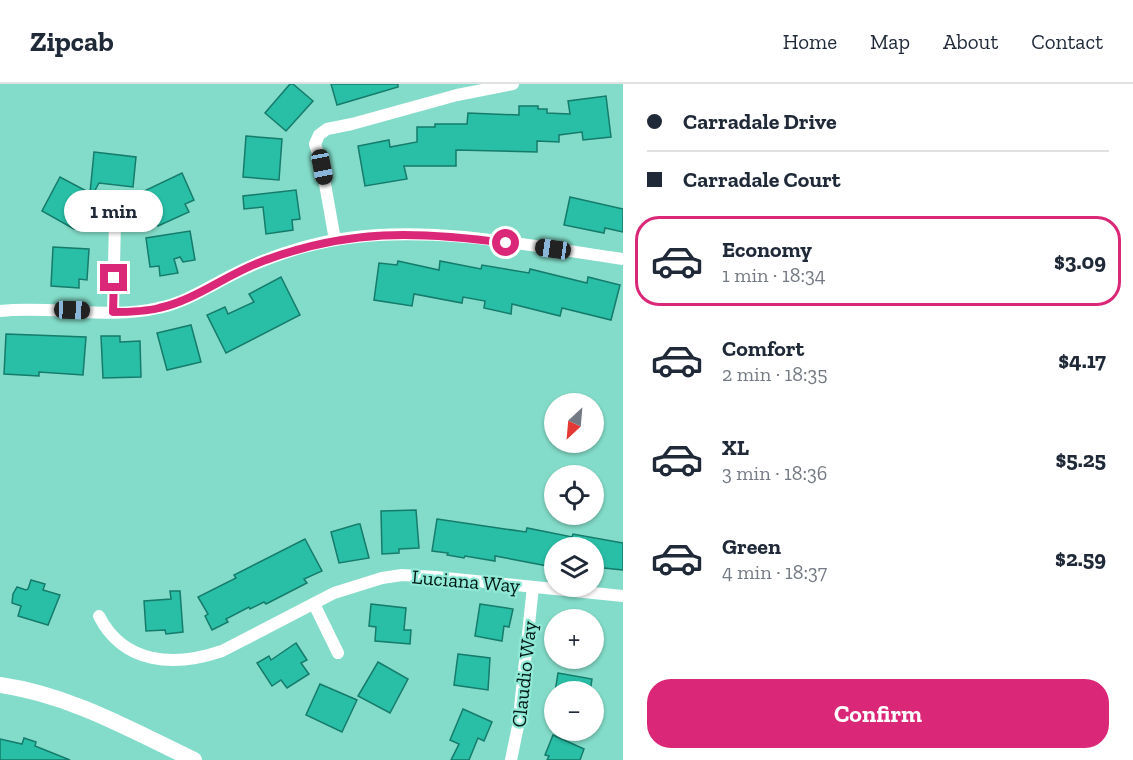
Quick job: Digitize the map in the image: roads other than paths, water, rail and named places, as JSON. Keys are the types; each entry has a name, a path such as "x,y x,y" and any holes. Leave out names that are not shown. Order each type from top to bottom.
{"street":[{"path":"335,240 322,167 315,144 319,135 327,129 457,95 513,84"},
{"path":"113,312 115,220"},
{"path":"0,311 32,309 145,311 172,305 261,261 335,240 373,235 423,234 623,259"},
{"name":"Luciana Way","path":"99,616 113,639 123,646 156,658 182,660 208,656 222,651 350,587 402,575 623,596"},
{"name":"Claudio Way","path":"511,760 518,726 533,587"},
{"path":"314,604 338,653"},
{"path":"0,685 65,700 194,760"}]}
